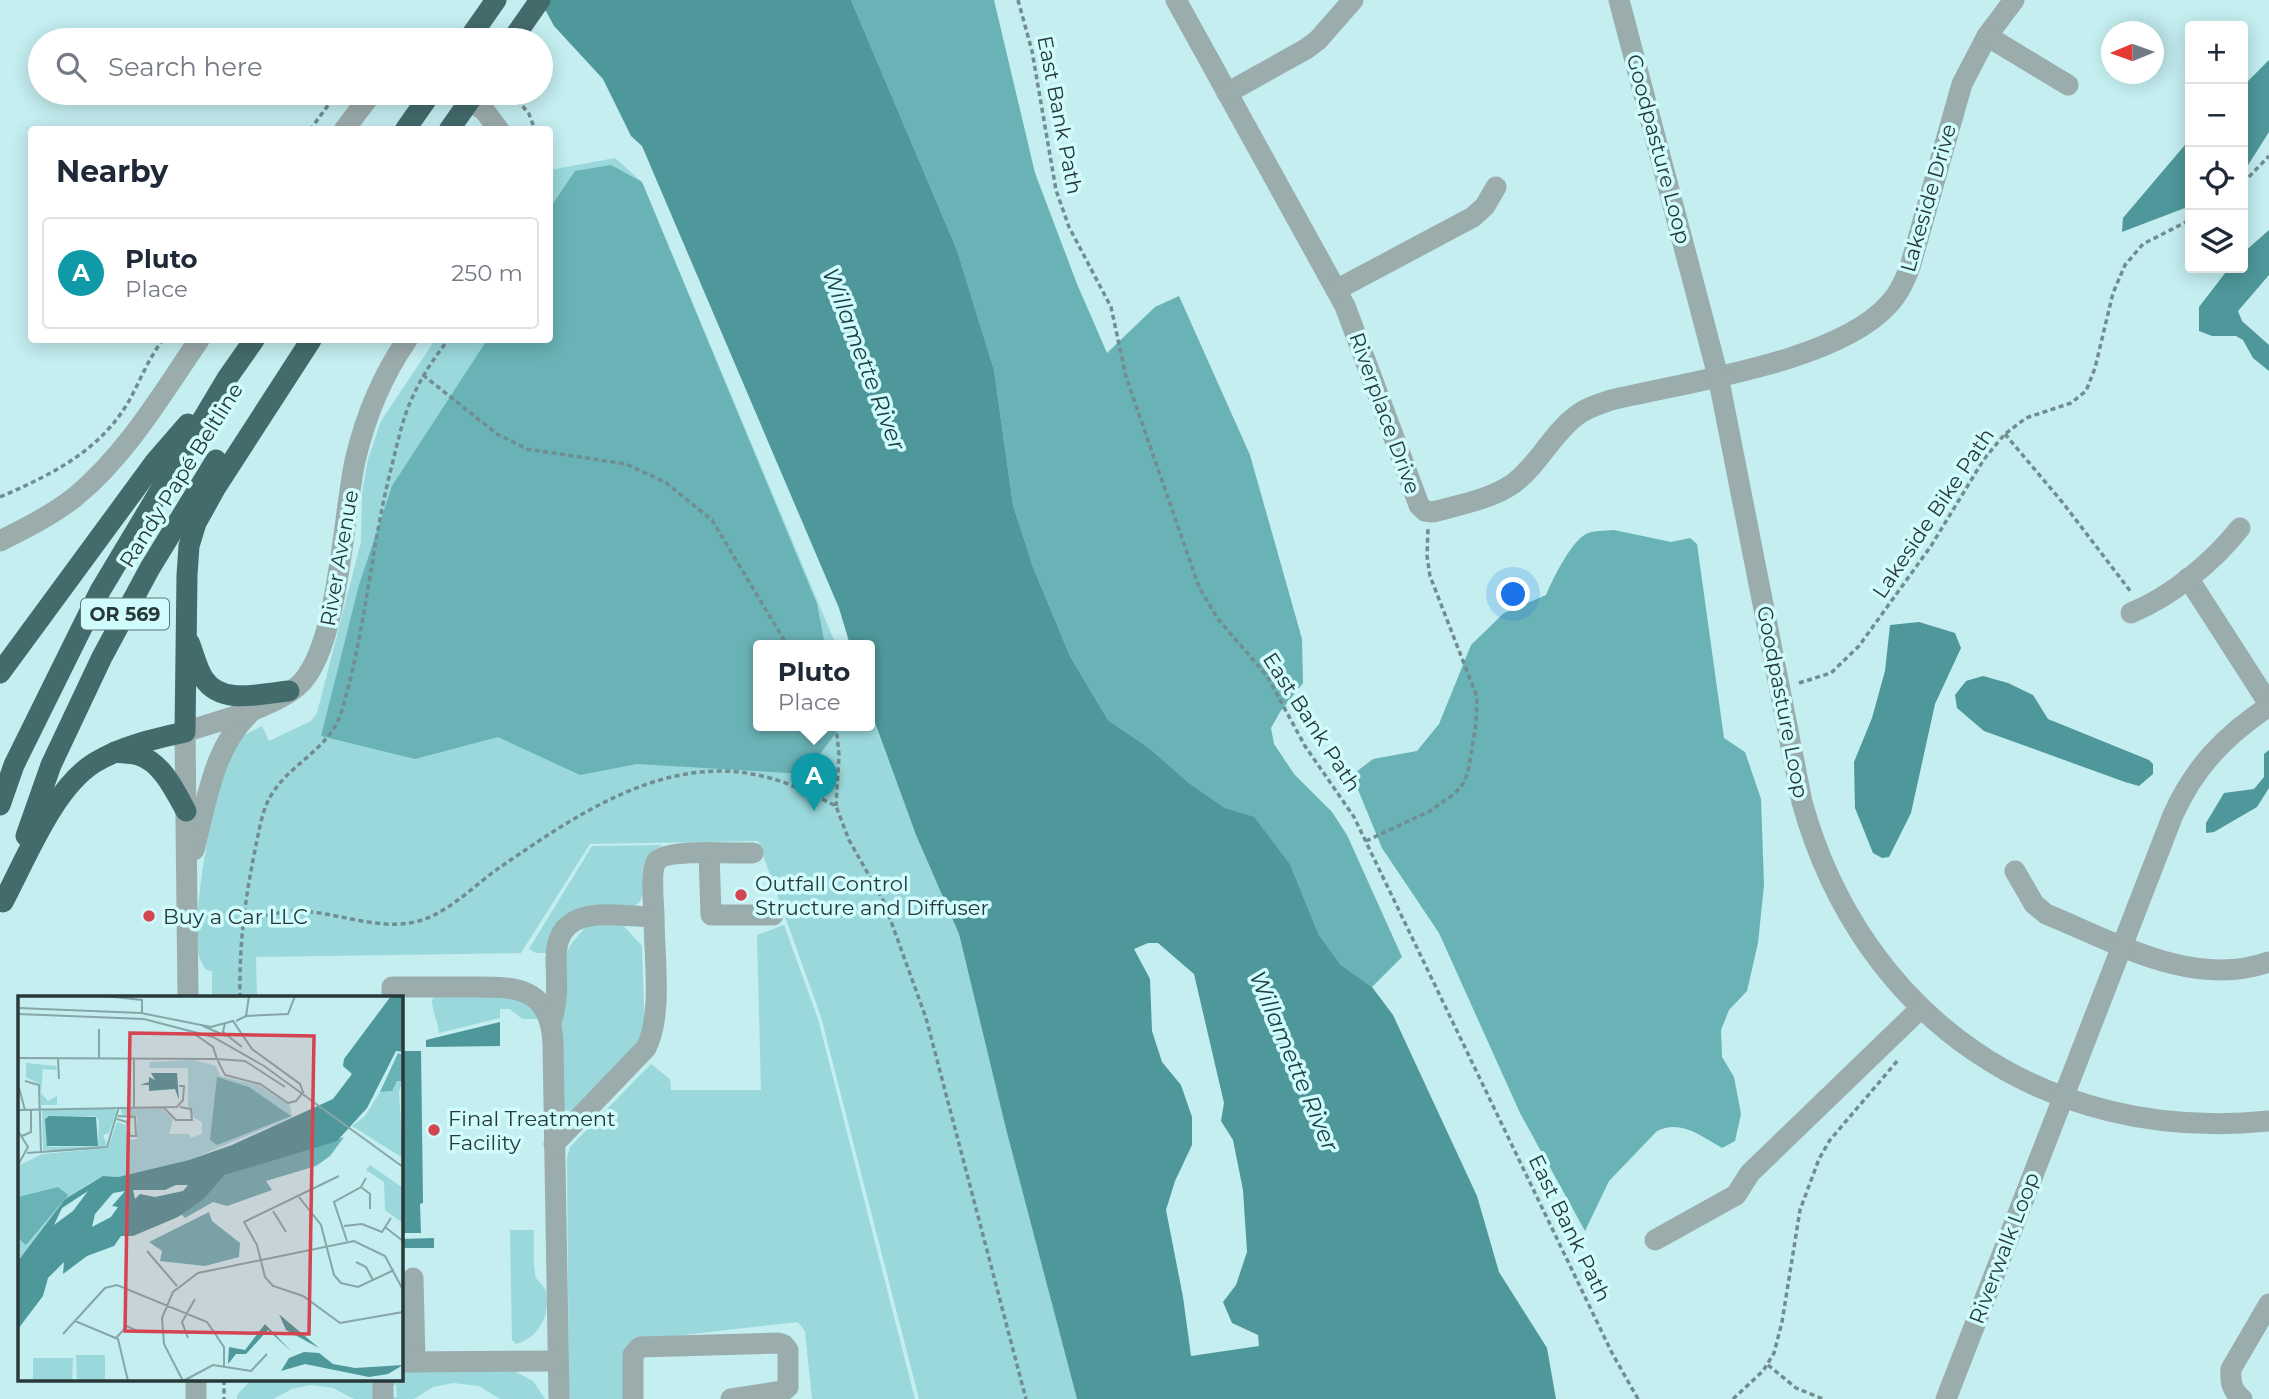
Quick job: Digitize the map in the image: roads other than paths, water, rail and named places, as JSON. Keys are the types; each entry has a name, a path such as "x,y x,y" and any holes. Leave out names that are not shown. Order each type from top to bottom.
{"highway":[{"path":"476,28 496,0"},
{"path":"520,28 540,0"},
{"path":"408,126 422,105"},
{"path":"452,126 467,105"},
{"name":"Randy Papé Beltline","path":"0,805 14,765 100,590 228,377 252,343"},
{"name":"Randy Papé Beltline","path":"2,906 51,765 102,657 194,494 294,343"},
{"path":"2,906 61,794 92,765 115,752 138,743 185,732 185,631 189,546 196,523 216,486 309,343"},
{"path":"0,673 155,462 228,377"},
{"path":"185,631 203,679 216,692 231,696 289,691"},
{"path":"0,693 24,639"},
{"path":"115,752 139,755 159,769 170,782 186,811"}],"street":[{"name":"Riverplace Drive","path":"1176,0 1336,290 1352,324 1419,505 1429,512 1492,494 1512,484 1528,470 1570,421 1588,409 1611,400 1718,376"},
{"path":"1227,93 1306,49 1318,40 1353,0"},
{"name":"Goodpasture Loop","path":"1619,0 1718,376 1802,802 1818,854 1843,906 1898,984 1921,1008 1988,1061 2061,1097 2106,1111 2164,1122 2211,1125 2269,1121"},
{"name":"Lakeside Drive","path":"1718,376 1828,345 1855,331 1889,304 1910,267 1962,84 1987,36 2014,0"},
{"path":"1987,36 2068,85"},
{"path":"347,126 363,105"},
{"path":"476,105 484,110 496,126"},
{"path":"1336,290 1474,218 1496,187"},
{"path":"0,541 38,522 74,498 104,470 136,432 197,343"},
{"name":"River Avenue","path":"185,732 254,710 301,683 324,638 330,615 362,433 372,404 405,343"},
{"path":"2137,610 2188,578 2240,528"},
{"path":"2188,578 2269,705"},
{"name":"Riverwalk Loop","path":"1946,1399 2061,1097 2173,815 2193,776 2225,740 2269,705"},
{"path":"187,879 223,747 238,724 254,710"},
{"path":"185,732 188,996"},
{"path":"554,1144 646,1048 652,1037 655,1014 656,862 671,854 752,853"},
{"path":"709,854 711,915 773,915"},
{"path":"2015,871 2029,897 2041,910 2169,963 2203,970 2241,969 2269,962"},
{"path":"559,1399 551,1022 557,1002 556,952 563,929 569,923 586,916 654,918"},
{"path":"392,996 392,987 518,988 539,1002 551,1022"},
{"path":"1655,1240 1736,1195 1750,1173 1921,1008"},
{"path":"413,1278 408,1362 558,1361"},
{"path":"2242,1399 2233,1390 2230,1382 2231,1369 2269,1304"},
{"path":"633,1399 633,1355 640,1347 778,1343 788,1350 788,1387 783,1391 731,1399"}],"water":[{"name":"Willamette River","path":"540,0 851,0 957,250 994,370 1013,505 1033,567 1070,656 1108,720 1149,748 1189,783 1225,808 1254,817 1290,864 1319,935 1341,965 1372,987 1393,1015 1477,1196 1499,1272 1547,1348 1556,1399 1077,1399 1006,1129 959,934 916,835 875,723 875,640 849,640 839,608 642,146 631,136 603,79 554,26","holes":["1148,943 1158,943 1194,974 1224,1103 1221,1121 1233,1140 1243,1190 1247,1252 1236,1285 1223,1302 1232,1323 1258,1335 1259,1346 1191,1356 1166,1210 1175,1181 1192,1145 1192,1117 1181,1085 1162,1062 1152,1031 1150,979 1134,949"]},
{"path":"2269,60 2269,132 2248,165 2248,84"},
{"path":"2185,145 2185,208 2122,232 2123,218"},
{"path":"2269,230 2269,275 2238,311 2242,321 2269,345 2269,371 2253,358 2243,340 2236,336 2212,336 2199,331 2199,307 2225,273 2248,273 2248,249"},
{"path":"1919,622 1955,633 1961,648 1935,704 1911,813 1889,857 1882,858 1873,853 1855,808 1854,762 1872,718 1885,671 1890,625"},
{"path":"1983,676 2008,683 2033,695 2048,719 2149,760 2153,764 2153,774 2139,786 1984,731 1957,708 1955,695 1966,681"},
{"path":"2269,750 2269,788 2257,807 2214,832 2206,833 2206,823 2224,793 2254,789 2264,777 2264,754"},
{"path":"500,1022 500,1046 426,1047 426,1040"},
{"path":"402,1051 421,1051 421,1233 402,1233"},
{"path":"434,1238 434,1248 402,1248 402,1239"}],"place":[{"name":"Pluto","path":"814,811"},
{"name":"Outfall Control Structure and Diffuser","path":"741,895"},
{"name":"Buy a Car LLC","path":"149,916"},
{"name":"Final Treatment Facility","path":"434,1130"}]}
